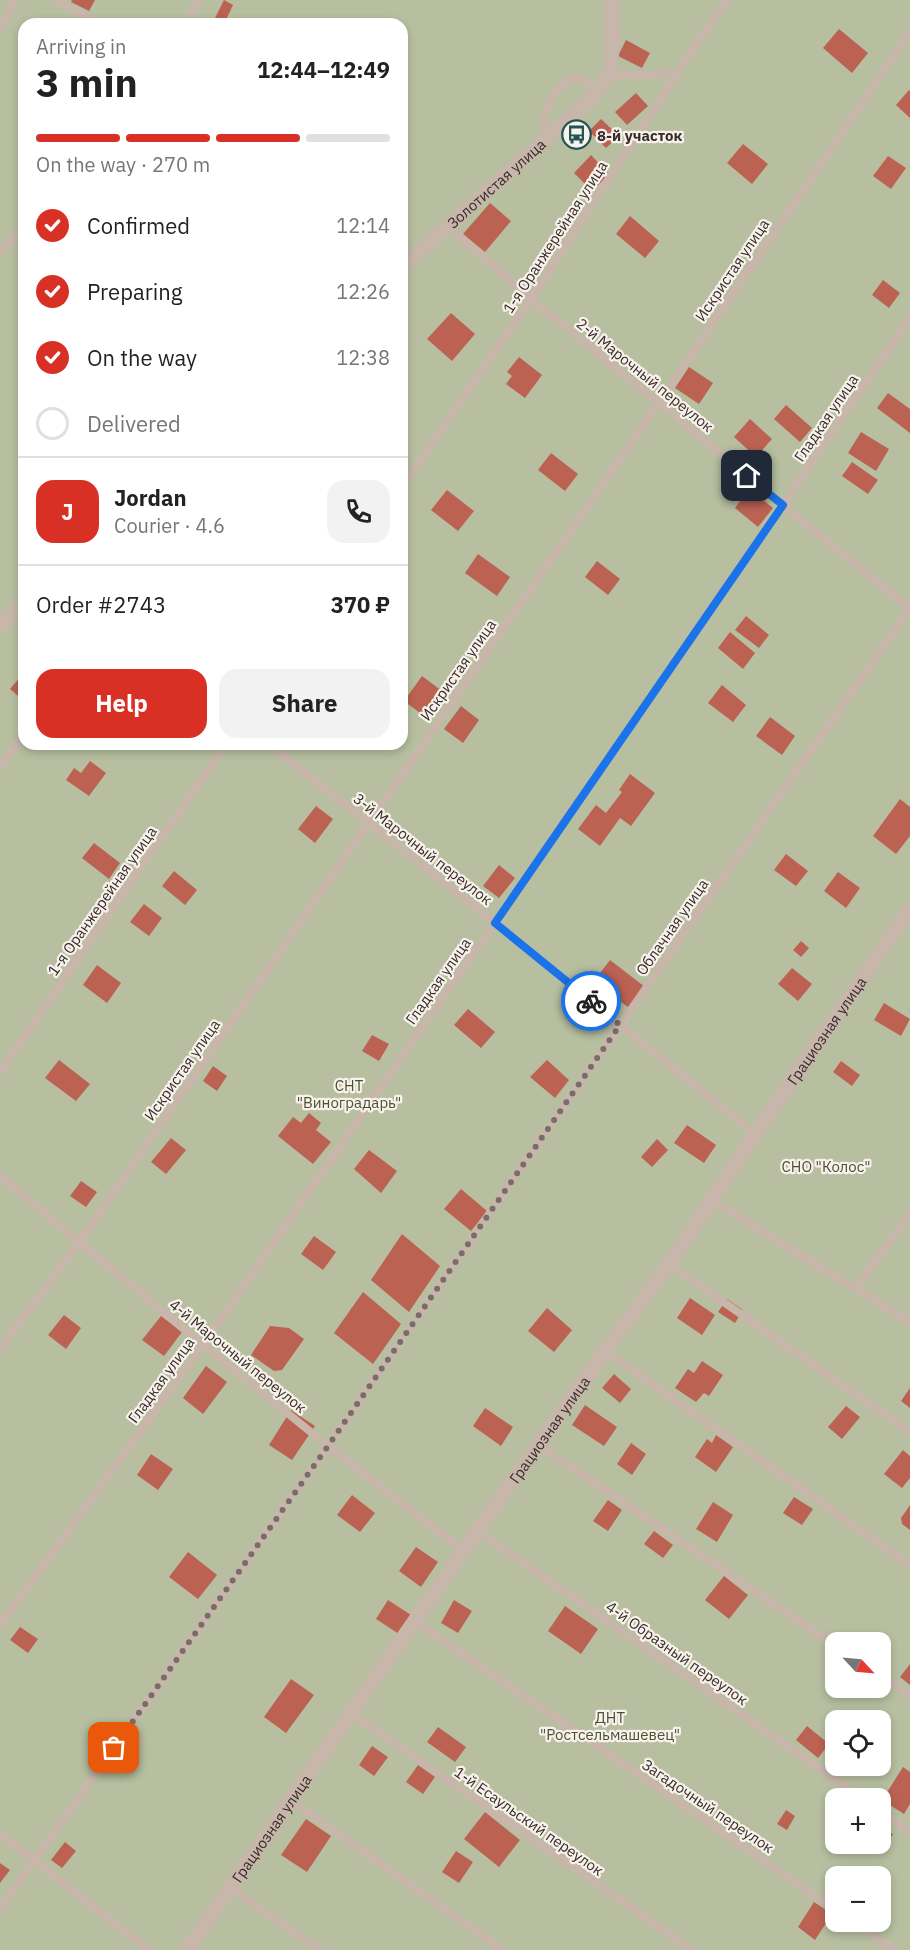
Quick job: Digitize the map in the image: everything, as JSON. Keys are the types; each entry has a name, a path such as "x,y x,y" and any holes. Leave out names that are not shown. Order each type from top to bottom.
{"street":[{"path":"610,75 613,34 611,0"},
{"name":"Золотистая улица","path":"408,262 593,98 610,75"},
{"path":"0,625 18,608"},
{"name":"Грациозная улица","path":"187,1950 477,1531 669,1264 910,909"}],"lane":[{"path":"0,28 15,0"},
{"path":"54,0 90,18"},
{"path":"189,18 198,0"},
{"name":"1-я Оранжерейная улица","path":"408,478 531,299 678,72 728,0"},
{"name":"Искристая улица","path":"0,1349 80,1241 369,823 659,403 910,32"},
{"path":"610,75 678,72"},
{"path":"546,140 544,116 555,92 567,80 582,78 589,84 593,98"},
{"name":"2-й Марочный переулок","path":"448,226 531,299 910,609"},
{"path":"0,251 18,234"},
{"name":"Гладкая улица","path":"0,1625 202,1345 783,505 910,317"},
{"name":"Облачная улица","path":"0,1909 328,1446 910,609"},
{"path":"0,766 18,742"},
{"name":"1-я Оранжерейная улица","path":"0,1072 222,750"},
{"name":"3-й Марочный переулок","path":"277,750 756,1134"},
{"name":"4-й Марочный переулок","path":"0,1176 202,1345 464,1551"},
{"path":"711,1200 910,1322"},
{"path":"856,1288 910,1213"},
{"path":"669,1264 910,1432"},
{"path":"605,1351 910,1565"},
{"path":"538,1445 825,1639"},
{"name":"4-й Образный переулок","path":"477,1531 848,1788"},
{"name":"Загадочный переулок","path":"416,1622 825,1902"},
{"path":"891,1683 910,1696"},
{"name":"1-й Есаульский переулок","path":"351,1713 692,1950"},
{"path":"290,1800 503,1950"},
{"path":"891,1819 910,1832"},
{"path":"0,1834 149,1950"},
{"path":"230,1888 320,1950"},
{"path":"867,1932 894,1950"}],"green space":[{"name":"СНТ \"Виноградарь\"","path":"0,0 910,0 910,1950 0,1950"}],"building":[{"path":"72,0 95,0 89,11 71,2"},
{"path":"224,0 233,5 227,18 215,18"},
{"path":"839,29 868,53 852,73 823,48"},
{"path":"626,40 650,53 642,68 618,56"},
{"path":"910,91 910,118 896,105"},
{"path":"636,93 648,106 627,125 615,112"},
{"path":"601,119 619,136 606,148 589,131"},
{"path":"743,144 768,164 752,184 727,163"},
{"path":"591,155 609,174 592,191 574,173"},
{"path":"888,156 906,168 891,189 873,176"},
{"path":"490,203 511,221 485,252 463,234"},
{"path":"630,216 659,241 645,258 616,234"},
{"path":"883,280 900,293 889,308 872,295"},
{"path":"451,313 475,334 452,361 427,339"},
{"path":"519,357 542,375 525,398 506,384 512,376 507,372"},
{"path":"689,367 713,383 699,404 675,388"},
{"path":"888,393 910,409 910,433 877,408"},
{"path":"786,405 812,428 800,442 774,419"},
{"path":"750,419 772,439 756,457 734,437"},
{"path":"861,432 889,449 876,471 848,453"},
{"path":"551,453 578,474 565,491 538,470"},
{"path":"852,462 878,480 868,494 842,476"},
{"path":"749,489 773,508 758,527 735,508"},
{"path":"447,490 474,511 458,531 431,510"},
{"path":"478,554 510,577 497,596 465,573"},
{"path":"597,561 620,579 608,595 585,577"},
{"path":"746,616 769,635 759,648 735,630"},
{"path":"730,632 755,653 743,669 718,648"},
{"path":"422,676 442,691 424,716 408,704 408,695"},
{"path":"18,680 18,696 10,689"},
{"path":"722,685 746,705 733,722 708,703"},
{"path":"461,706 479,720 463,743 444,729"},
{"path":"770,717 795,736 782,755 756,736"},
{"path":"90,761 106,773 89,796 66,780 74,768 81,773"},
{"path":"630,774 655,793 631,826 620,818 600,846 578,829 596,805 606,813 622,792 619,790"},
{"path":"900,799 910,807 910,836 896,854 873,836"},
{"path":"316,806 333,819 315,843 298,829"},
{"path":"94,843 120,863 109,879 82,858"},
{"path":"786,854 808,871 796,886 774,870"},
{"path":"499,865 515,878 499,898 483,886"},
{"path":"174,871 197,890 185,905 162,886"},
{"path":"838,872 860,888 846,908 824,891"},
{"path":"144,904 162,918 149,936 130,922"},
{"path":"801,941 809,948 801,957 793,950"},
{"path":"610,960 645,987 629,1008 594,981"},
{"path":"97,965 121,983 107,1003 83,985"},
{"path":"792,968 812,984 798,1001 778,984"},
{"path":"884,1003 910,1019 901,1036 874,1020"},
{"path":"468,1009 495,1032 481,1048 454,1025"},
{"path":"372,1035 389,1044 379,1061 362,1051"},
{"path":"59,1060 90,1084 76,1101 45,1078"},
{"path":"547,1060 569,1080 555,1098 530,1077"},
{"path":"841,1061 860,1075 852,1086 833,1072"},
{"path":"213,1066 227,1076 217,1091 203,1081"},
{"path":"309,1113 321,1123 316,1130 331,1142 313,1164 278,1136 293,1117 301,1123"},
{"path":"687,1125 716,1145 704,1163 674,1143"},
{"path":"171,1138 186,1150 166,1174 151,1162"},
{"path":"657,1139 668,1150 652,1167 641,1157"},
{"path":"369,1150 397,1171 381,1193 354,1169"},
{"path":"81,1181 97,1192 86,1207 70,1196"},
{"path":"461,1189 487,1211 471,1231 444,1209"},
{"path":"402,1234 440,1266 409,1312 371,1280"},
{"path":"314,1236 336,1252 323,1270 301,1254"},
{"path":"363,1292 401,1324 373,1364 334,1333"},
{"path":"690,1298 715,1315 702,1335 677,1318"},
{"path":"727,1299 743,1310 735,1323 718,1312"},
{"path":"547,1308 572,1330 554,1352 528,1331"},
{"path":"64,1315 81,1328 66,1349 48,1335"},
{"path":"161,1316 182,1332 164,1356 142,1340"},
{"path":"270,1326 289,1328 304,1339 282,1370 274,1371 251,1355"},
{"path":"702,1361 723,1375 709,1396 704,1393 696,1402 675,1388 688,1369 694,1373"},
{"path":"206,1366 227,1382 203,1414 183,1398"},
{"path":"614,1374 631,1389 620,1403 602,1388"},
{"path":"910,1388 910,1408 901,1401"},
{"path":"585,1405 617,1427 604,1446 572,1425"},
{"path":"846,1406 860,1417 842,1439 828,1427"},
{"path":"485,1408 513,1427 501,1446 473,1426"},
{"path":"291,1410 315,1426 292,1460 269,1445"},
{"path":"716,1435 733,1447 716,1472 695,1457 707,1439 712,1443"},
{"path":"631,1443 646,1454 632,1475 617,1464"},
{"path":"903,1450 910,1456 910,1478 902,1488 884,1474"},
{"path":"151,1454 173,1469 158,1490 137,1475"},
{"path":"352,1495 375,1513 360,1532 337,1515"},
{"path":"794,1497 813,1509 802,1525 783,1513"},
{"path":"608,1500 622,1510 608,1531 593,1521"},
{"path":"713,1502 733,1515 717,1542 696,1529"},
{"path":"910,1505 910,1530 902,1524 901,1518"},
{"path":"654,1531 673,1545 663,1558 644,1544"},
{"path":"416,1547 438,1562 421,1587 399,1571"},
{"path":"188,1552 217,1575 198,1599 169,1577"},
{"path":"724,1576 748,1595 729,1619 705,1600"},
{"path":"388,1600 411,1615 399,1634 376,1619"},
{"path":"454,1600 472,1611 458,1633 441,1623"},
{"path":"565,1606 598,1629 581,1654 548,1631"},
{"path":"20,1627 38,1639 28,1653 10,1640"},
{"path":"910,1664 910,1685 900,1677"},
{"path":"291,1679 314,1695 286,1733 264,1717"},
{"path":"807,1726 825,1741 825,1749 818,1758 796,1740"},
{"path":"438,1727 466,1747 455,1762 427,1742"},
{"path":"372,1746 388,1757 374,1776 359,1765"},
{"path":"418,1765 435,1777 423,1794 406,1782"},
{"path":"903,1767 910,1772 910,1804 904,1814 891,1806 890,1788"},
{"path":"786,1810 795,1816 787,1830 777,1824"},
{"path":"485,1812 520,1840 499,1867 464,1839"},
{"path":"306,1819 331,1836 307,1872 281,1855"},
{"path":"65,1842 76,1851 62,1868 51,1860"},
{"path":"456,1851 473,1862 459,1883 442,1872"},
{"path":"0,1863 10,1870 0,1883"},
{"path":"814,1902 825,1909 825,1925 815,1940 798,1927"}],"way so far":[{"path":"114,1748 328,1446 620,1025 591,1001"}],"place":[{"name":"8-й участок","path":"576,135"}],"route":[{"path":"591,1001 495,923 783,505 747,476"}],"park label":[{"name":"СНО \"Колос\"","path":"826,1166"},
{"name":"ДНТ \"Ростсельмашевец\"","path":"610,1726"}]}
